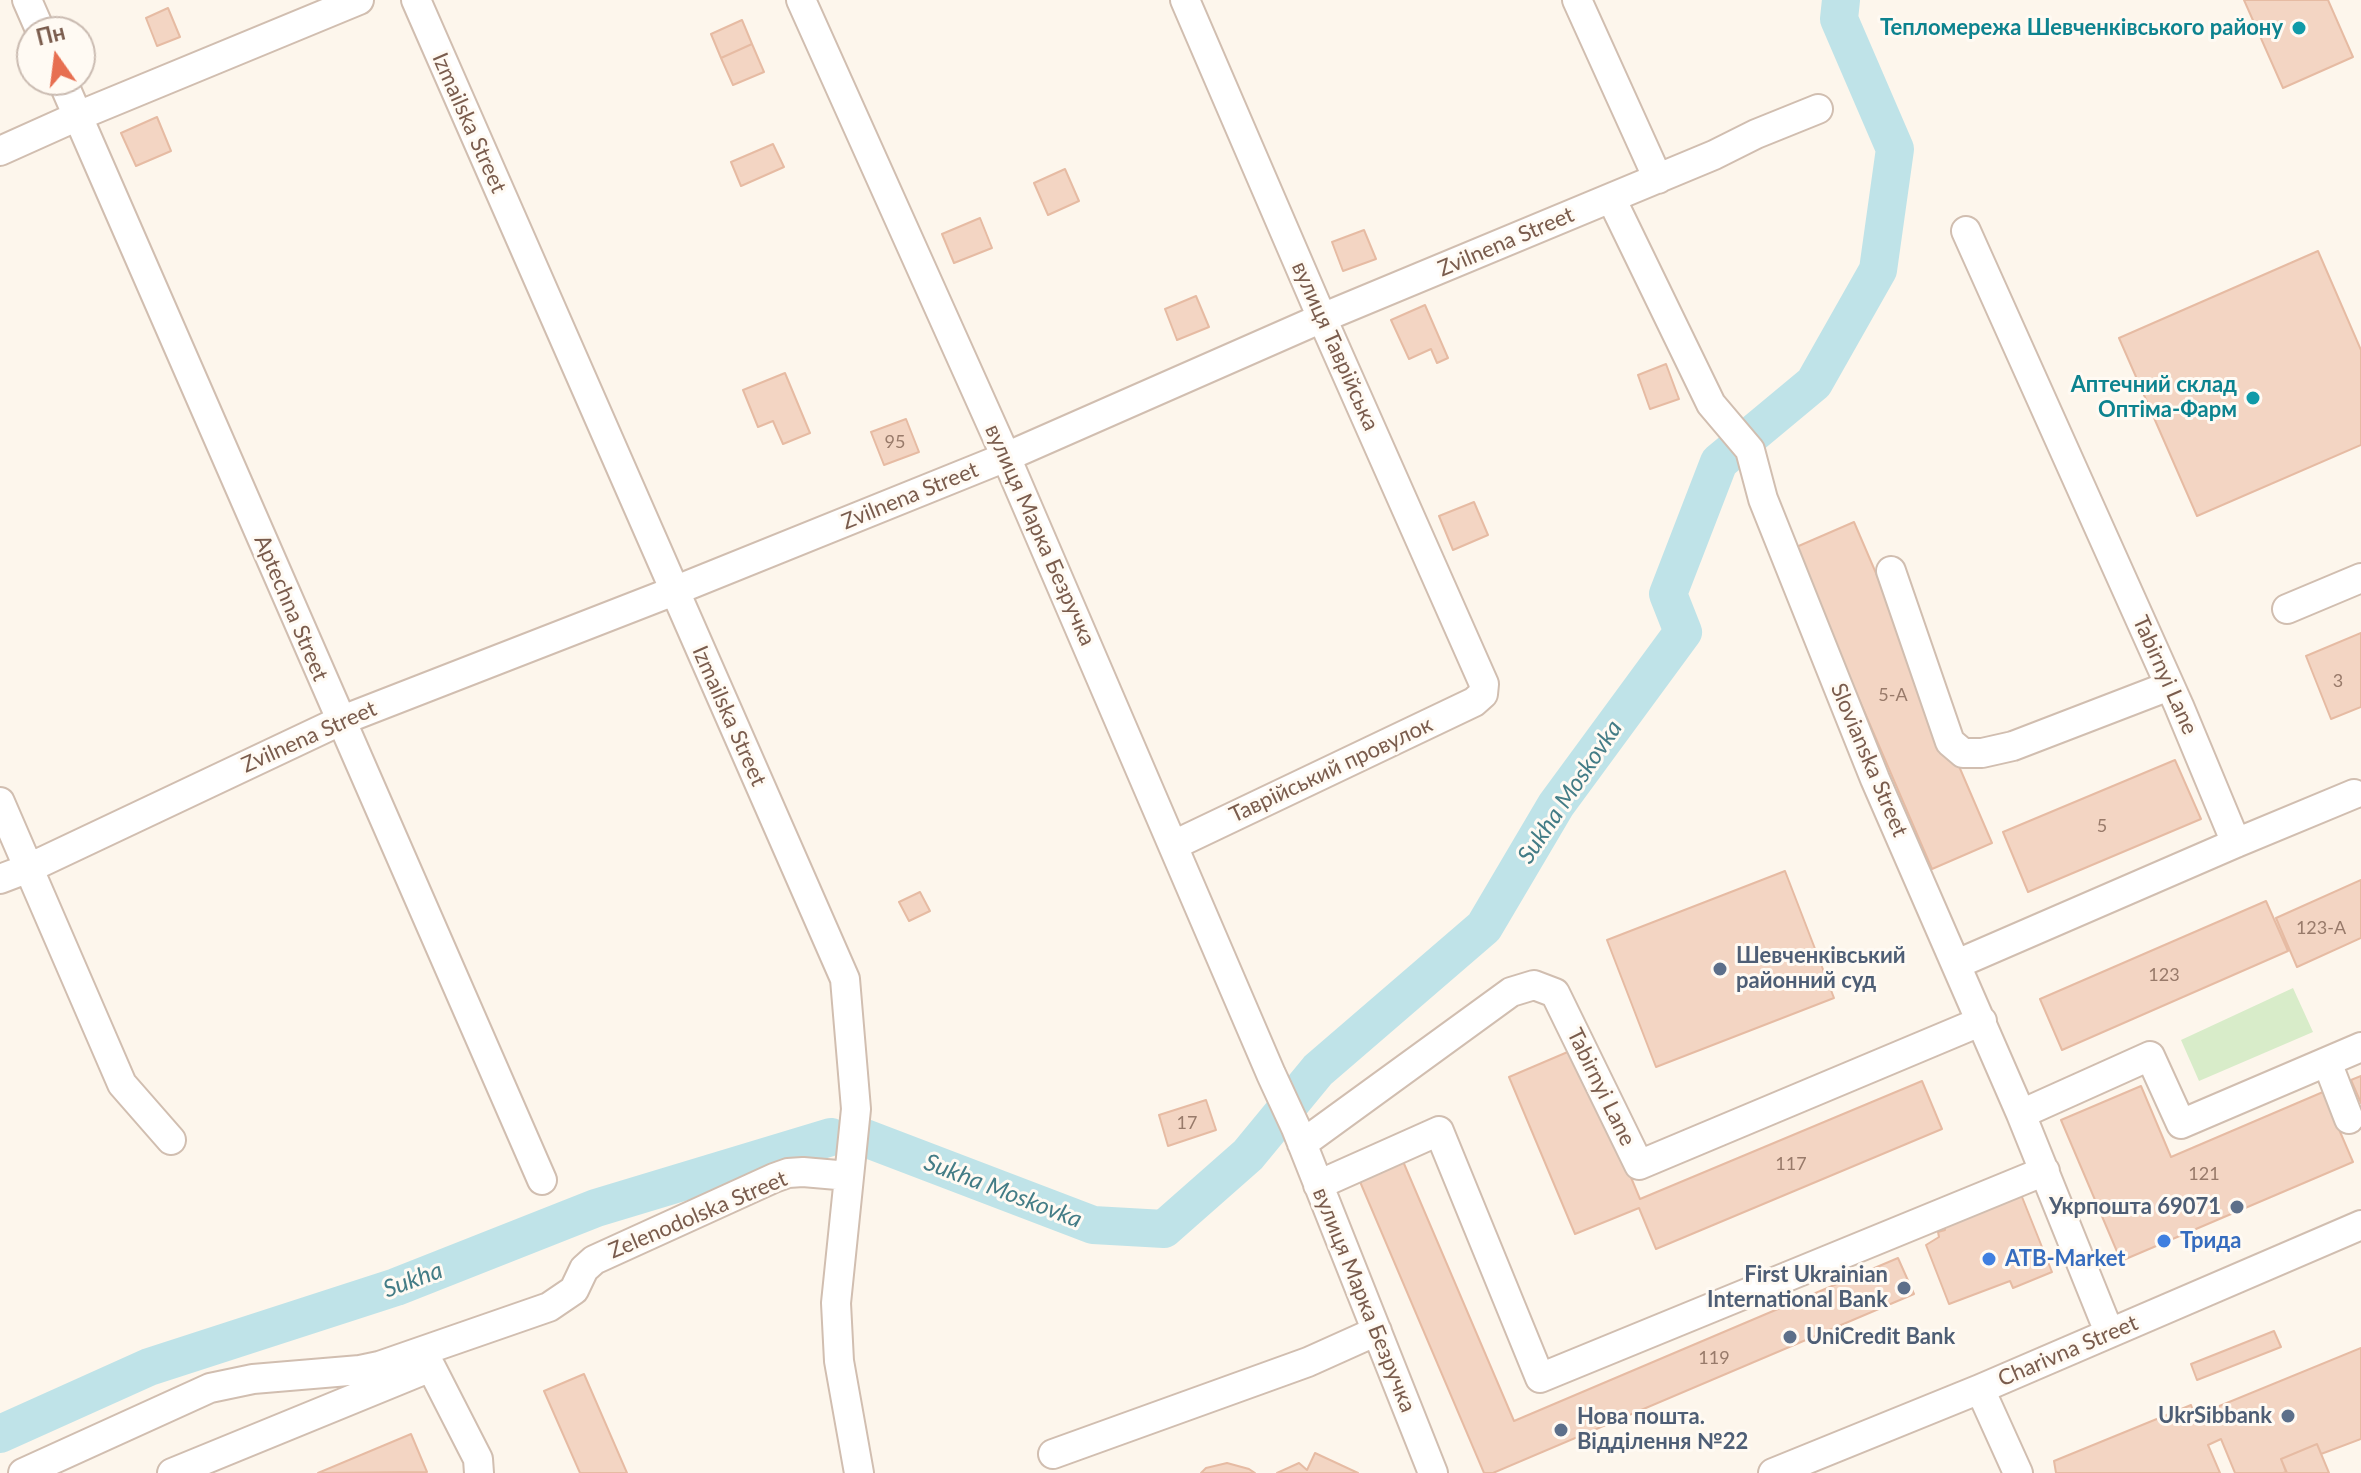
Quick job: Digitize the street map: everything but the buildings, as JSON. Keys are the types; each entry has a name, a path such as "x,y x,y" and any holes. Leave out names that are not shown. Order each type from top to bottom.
{"street":[{"path":"0,151 359,0"},
{"name":"Izmailska Street","path":"416,0 845,979 856,1109 836,1303 839,1361 859,1472"},
{"name":"вулиця Марка Безручка","path":"801,0 1006,457 1299,1136 1433,1473"},
{"name":"вулиця Таврійська","path":"1185,0 1483,679 1484,691"},
{"path":"1577,0 1658,179"},
{"name":"Aptechna Street","path":"69,96 542,1180"},
{"name":"Zvilnena Street","path":"0,879 340,721 1006,457 1322,318 1818,109"},
{"name":"Slovianska Street","path":"1611,198 1711,404 1742,441 1875,779 1982,1021 2109,1332"},
{"name":"Tabirnyi Lane","path":"1966,231 2064,446 2236,843"},
{"path":"1891,571 1950,742 1963,753 1982,753 2013,746 2169,686"},
{"path":"2287,609 2361,578"},
{"name":"Таврійський провулок","path":"1174,845 1474,702 1484,691"},
{"path":"1957,964 2354,794"},
{"path":"0,802 122,1084 171,1140"},
{"name":"Tabirnyi Lane","path":"1299,1136 1511,992 1534,985 1555,993 1639,1165 1982,1021"},
{"path":"2021,1114 2150,1056 2181,1124 2361,1047"},
{"path":"2327,1062 2349,1119"},
{"path":"1318,1185 1439,1131 1540,1378 2045,1171"},
{"name":"Zelenodolska Street","path":"23,1473 210,1388 253,1379 360,1370 428,1358 549,1307 574,1290 584,1269 594,1260 774,1178 803,1172 849,1176"},
{"name":"Charivna Street","path":"1773,1473 1980,1389 2361,1225"},
{"path":"1053,1454 1308,1362 1377,1331"},
{"path":"172,1473 428,1358 478,1459 479,1473"},
{"path":"1980,1389 2018,1473"}],"green space":[{"path":"2293,988 2313,1032 2199,1081 2181,1040"}],"waterway":[{"name":"Sukha Moskovka","path":"865,1138 1093,1225 1164,1229 1248,1155 1318,1070 1484,927 1556,805 1683,632 1668,594 1719,462 1814,383 1878,270 1895,149 1839,19 1841,0"},
{"name":"Sukha","path":"0,1434 149,1367 396,1287 596,1208 831,1137"}],"place":[{"name":"Тепломережа Шевченківського району","path":"2299,28"},
{"name":"Аптечний склад Оптіма-Фарм","path":"2253,398"},
{"name":"Шевченківський районний суд","path":"1720,969"},
{"name":"Укрпошта 69071","path":"2237,1207"},
{"name":"Трида","path":"2164,1241"},
{"name":"ATB-Market","path":"1989,1259"},
{"name":"First Ukrainian International Bank","path":"1904,1288"},
{"name":"UniCredit Bank","path":"1790,1337"},
{"name":"UkrSibbank","path":"2288,1416"},
{"name":"Нова пошта. Відділення №22","path":"1561,1430"}]}
